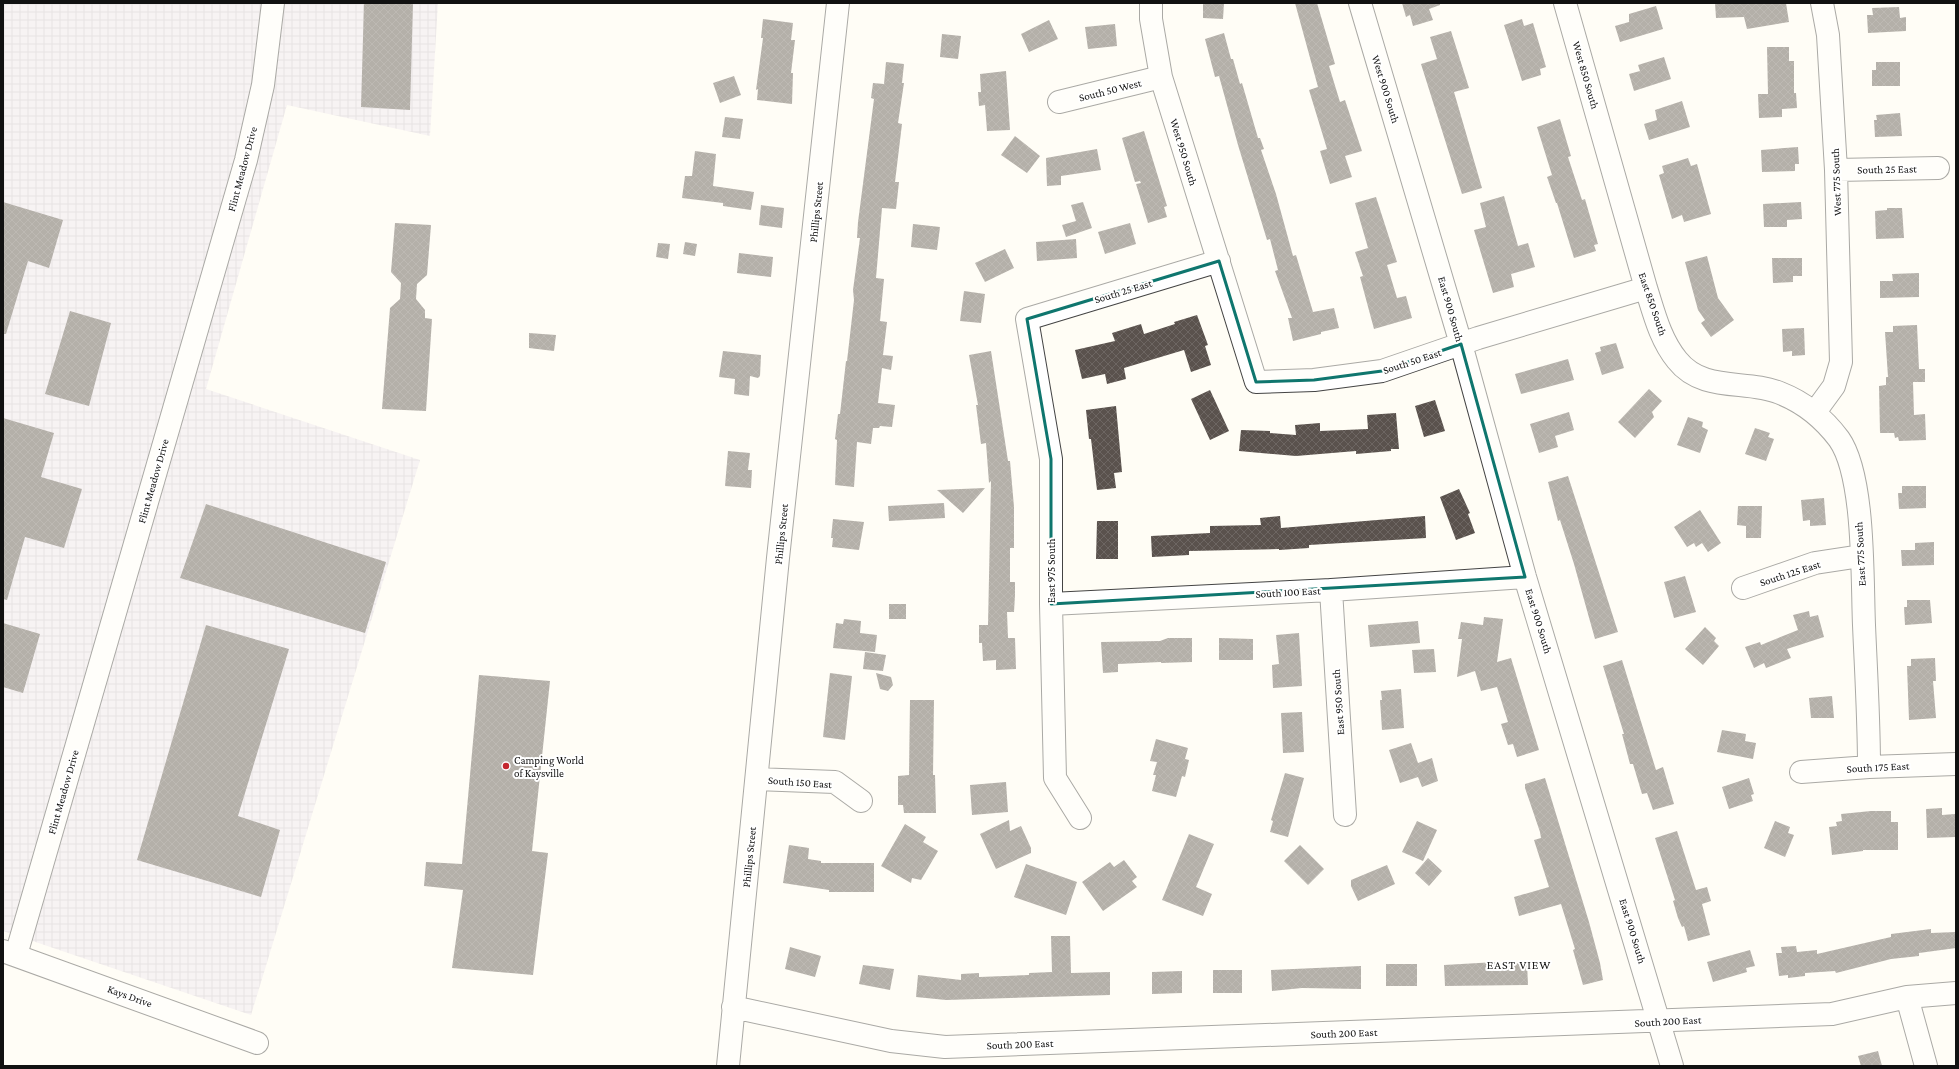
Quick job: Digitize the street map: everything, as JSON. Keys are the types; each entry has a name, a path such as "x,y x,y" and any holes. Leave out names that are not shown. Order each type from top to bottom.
{"street":[{"name":"Flint Meadow Drive","path":"9,953 246,160 263,86 273,3"},
{"name":"Phillips Street","path":"728,1066 778,558 838,3"},
{"name":"West 950 South","path":"1151,3 1151,19 1161,77 1231,298"},
{"name":"West 900 South","path":"1360,3 1412,174"},
{"name":"West 850 South","path":"1565,3 1607,147"},
{"name":"West 775 South","path":"1814,412 1834,386 1841,362 1836,170 1828,35 1822,3"},
{"name":"South 50 West","path":"1059,102 1161,77"},
{"name":"East 850 South","path":"1607,147 1646,288 1661,334 1677,360 1694,376 1717,384 1754,387 1780,393 1814,412"},
{"name":"South 25 East","path":"1836,170 1938,168"},
{"name":"East 900 South","path":"1412,174 1525,576 1660,1021 1672,1066"},
{"name":"South 25 East","path":"1027,320 1219,261"},
{"name":"South 50 East","path":"1231,298 1256,382 1314,380 1382,371 1461,344 1646,288"},
{"name":"East 975 South","path":"1027,320 1051,459 1051,604 1055,778 1080,818"},
{"name":"East 775 South","path":"1814,412 1839,439 1852,465 1857,499 1861,556 1869,767"},
{"name":"South 125 East","path":"1743,588 1815,563 1861,556"},
{"name":"South 100 East","path":"1051,604 1331,590 1525,576"},
{"name":"East 950 South","path":"1331,590 1345,815"},
{"name":"South 175 East","path":"1801,772 1869,767 1956,764"},
{"name":"South 150 East","path":"757,779 834,782 861,801"},
{"name":"Kays Drive","path":"9,953 258,1043"},
{"name":"South 200 East","path":"733,1007 891,1041 945,1046 1832,1014 1870,1007 1907,997 1956,992"},
{"path":"1907,997 1926,1066"}],"highlighted area":[{"path":"1219,261 1256,382 1314,380 1382,371 1461,344 1525,577 1051,604 1051,459 1027,319"}],"shaded area":[{"path":"3,3 438,3 430,136 287,105 206,389 420,460 251,1015 3,931"}],"building":[{"path":"364,3 413,3 410,110 361,107"},
{"path":"1203,3 1224,3 1223,19 1203,18"},
{"path":"1295,3 1317,3 1335,64 1329,66 1340,102 1345,100 1362,151 1345,156 1352,177 1330,184 1320,151 1327,149 1309,90 1318,87"},
{"path":"1402,3 1440,3 1440,5 1429,9 1433,20 1413,26 1410,15 1406,17"},
{"path":"1715,3 1786,3 1789,22 1747,29 1744,17 1716,18"},
{"path":"1656,6 1663,29 1620,42 1615,26 1629,22 1629,14"},
{"path":"1899,7 1900,18 1906,17 1906,31 1868,33 1867,15 1873,15 1872,8"},
{"path":"763,19 793,23 791,40 795,40 791,73 793,73 792,104 757,100 758,89 756,90 763,38 761,38"},
{"path":"1522,19 1524,26 1533,23 1546,67 1540,69 1541,75 1522,81 1504,25"},
{"path":"1049,20 1058,39 1029,52 1021,34"},
{"path":"1115,24 1117,46 1088,49 1085,27"},
{"path":"1451,31 1469,88 1454,92 1482,188 1462,194 1421,64 1437,59 1430,37"},
{"path":"1224,33 1240,84 1242,83 1258,138 1260,138 1264,149 1261,150 1276,194 1293,256 1296,255 1313,312 1334,308 1339,328 1293,341 1288,318 1292,318 1275,271 1278,270 1270,239 1267,240 1219,76 1215,77 1205,39"},
{"path":"942,34 961,36 958,59 940,57"},
{"path":"1767,47 1789,47 1789,61 1794,61 1794,93 1796,93 1797,108 1782,109 1782,117 1759,118 1758,94 1768,94"},
{"path":"1664,57 1671,79 1634,91 1629,74 1640,71 1638,65"},
{"path":"886,62 904,64 902,83 904,83 898,123 902,124 895,182 899,182 896,209 882,208 876,278 884,279 880,321 887,322 883,355 893,356 891,370 882,368 878,403 895,405 892,427 880,426 879,428 873,428 871,444 857,442 854,487 835,485 837,440 835,439 838,414 840,414 854,300 853,290 860,238 857,238 858,222 874,99 871,98 873,83 884,84"},
{"path":"1876,62 1900,62 1900,86 1872,86 1872,70 1876,70"},
{"path":"1006,71 1010,130 987,131 985,105 979,106 978,92 981,92 980,74"},
{"path":"734,76 741,95 720,103 713,83"},
{"path":"1682,101 1690,127 1649,140 1644,124 1657,120 1655,110"},
{"path":"1900,113 1902,136 1875,137 1874,120 1877,120 1876,115"},
{"path":"725,117 743,119 740,139 722,137"},
{"path":"1560,119 1571,156 1568,157 1582,200 1585,199 1598,244 1594,245 1596,251 1574,258 1557,203 1547,177 1552,175 1537,127"},
{"path":"1144,131 1167,206 1164,207 1167,217 1148,223 1136,184 1141,183 1140,181 1135,182 1122,138"},
{"path":"1015,136 1040,156 1027,173 1001,155"},
{"path":"1798,147 1799,164 1795,164 1795,171 1762,172 1761,150"},
{"path":"1097,149 1101,170 1061,176 1061,185 1047,186 1046,158"},
{"path":"695,151 716,154 713,186 754,192 751,210 723,206 723,203 682,198 685,176 692,176"},
{"path":"1688,158 1691,166 1697,164 1711,214 1684,222 1682,215 1672,219 1659,175 1664,173 1662,166"},
{"path":"1504,196 1518,246 1528,243 1535,267 1511,274 1514,287 1493,293 1474,230 1486,227 1480,203"},
{"path":"1376,197 1397,262 1387,265 1397,298 1406,296 1412,318 1374,329 1360,277 1363,276 1355,252 1368,248 1355,203"},
{"path":"3,202 63,220 49,268 28,261 6,334 3,334"},
{"path":"1083,202 1092,228 1066,237 1062,225 1076,221 1071,205"},
{"path":"1801,202 1802,219 1787,220 1787,227 1764,227 1763,204"},
{"path":"761,205 784,208 782,228 759,225"},
{"path":"1887,208 1902,208 1904,238 1876,239 1875,211 1887,210"},
{"path":"395,223 431,225 427,275 417,284 416,299 425,310 425,318 432,319 426,411 382,409 390,308 400,299 401,283 391,272"},
{"path":"1130,223 1136,244 1105,254 1098,232"},
{"path":"913,224 940,227 937,250 911,247"},
{"path":"1076,239 1077,258 1037,261 1036,242"},
{"path":"685,242 697,244 695,256 683,254"},
{"path":"658,243 670,244 668,259 656,257"},
{"path":"1005,249 1014,268 985,282 975,263"},
{"path":"739,253 773,257 771,277 737,273"},
{"path":"1707,256 1718,298 1734,320 1711,337 1701,323 1705,320 1698,310 1685,262"},
{"path":"1772,258 1802,258 1802,276 1793,276 1793,282 1773,283"},
{"path":"1919,273 1919,297 1880,298 1880,281 1893,281 1892,274"},
{"path":"964,291 985,294 981,323 960,321"},
{"path":"70,311 111,323 89,406 45,394"},
{"path":"1197,315 1208,345 1205,346 1211,365 1191,372 1184,350 1124,368 1126,379 1107,384 1105,374 1082,379 1075,350 1115,341 1112,333 1141,324 1144,334"},
{"path":"1917,325 1919,369 1925,369 1925,382 1913,382 1914,415 1925,414 1926,440 1899,441 1898,437 1895,438 1894,433 1880,433 1879,386 1886,385 1886,377 1888,377 1885,332 1893,332 1893,326"},
{"path":"1804,328 1805,355 1792,356 1792,351 1783,352 1782,329"},
{"path":"529,333 556,335 554,351 529,348"},
{"path":"1616,343 1624,368 1602,375 1595,353 1601,351 1600,347"},
{"path":"723,351 761,355 760,376 758,378 750,376 749,396 734,394 735,379 719,377"},
{"path":"991,351 1008,461 1010,461 1014,507 1014,548 1010,548 1010,582 1015,582 1014,612 1007,612 1008,638 1015,638 1016,669 996,670 996,660 983,661 982,643 979,643 979,625 988,625 991,481 989,483 986,443 981,444 976,405 978,405 969,355"},
{"path":"1568,359 1574,380 1521,394 1515,374"},
{"path":"1649,389 1662,401 1652,412 1654,417 1635,438 1618,422"},
{"path":"1210,390 1229,431 1210,440 1191,399"},
{"path":"1435,400 1445,431 1424,437 1415,406"},
{"path":"1116,406 1122,472 1114,473 1116,488 1097,490 1086,410"},
{"path":"1569,412 1574,430 1555,436 1558,447 1539,453 1530,424"},
{"path":"1396,413 1399,449 1391,449 1391,451 1356,454 1356,451 1296,456 1239,451 1241,430 1270,431 1270,433 1296,435 1295,425 1320,423 1320,431 1368,429 1367,415"},
{"path":"1688,417 1703,422 1702,427 1708,430 1700,453 1677,445"},
{"path":"3,418 54,433 41,477 82,489 64,548 25,537 7,600 3,599"},
{"path":"1755,428 1770,433 1768,437 1774,439 1766,461 1745,454"},
{"path":"728,451 750,453 748,470 752,470 751,488 725,486"},
{"path":"1568,476 1618,632 1595,639 1574,564 1560,520 1558,521 1548,482"},
{"path":"1902,486 1926,486 1926,508 1899,509 1898,493 1902,493"},
{"path":"985,488 963,513 937,490"},
{"path":"1459,489 1470,513 1468,514 1475,533 1456,540 1440,497"},
{"path":"1824,498 1826,525 1810,526 1810,520 1803,521 1801,500"},
{"path":"944,503 945,518 889,521 888,506"},
{"path":"206,504 386,562 365,633 180,578"},
{"path":"1738,506 1762,506 1761,538 1746,538 1746,526 1737,525"},
{"path":"1700,510 1721,543 1708,552 1702,543 1696,547 1694,543 1687,547 1674,527"},
{"path":"1280,516 1281,528 1425,516 1426,538 1309,545 1309,548 1279,550 1189,551 1189,555 1152,557 1151,536 1210,533 1210,526 1261,525 1260,518"},
{"path":"833,519 864,522 859,550 832,547 833,538 831,538"},
{"path":"1097,521 1118,521 1118,559 1096,559"},
{"path":"1934,542 1934,565 1902,566 1901,550 1915,550 1915,543"},
{"path":"1685,576 1696,612 1674,618 1664,582"},
{"path":"1907,600 1930,600 1932,623 1905,625 1904,607 1907,607"},
{"path":"889,604 906,604 906,619 889,619"},
{"path":"1809,611 1810,617 1818,615 1824,637 1787,649 1791,658 1766,668 1764,663 1754,668 1745,647 1760,642 1761,645 1798,630 1793,615"},
{"path":"1484,617 1503,619 1497,662 1511,658 1539,750 1517,757 1513,744 1508,745 1501,724 1508,722 1497,687 1481,691 1475,671 1457,677 1462,639 1458,639 1461,622 1483,625"},
{"path":"844,619 861,621 860,633 877,635 875,652 833,648 836,623 843,624"},
{"path":"1418,621 1420,643 1370,647 1368,625"},
{"path":"3,623 40,634 23,693 3,687"},
{"path":"206,625 289,649 238,816 280,830 261,897 137,860"},
{"path":"1705,627 1716,638 1714,641 1719,646 1703,665 1685,649"},
{"path":"1299,633 1302,686 1273,688 1272,665 1279,664 1276,635"},
{"path":"1168,638 1192,638 1192,662 1118,664 1118,672 1103,673 1101,642 1160,641"},
{"path":"1219,638 1253,639 1253,660 1219,660"},
{"path":"1434,649 1436,672 1414,673 1412,650"},
{"path":"865,652 886,655 883,671 863,669"},
{"path":"1935,658 1936,681 1933,681 1936,718 1909,720 1907,666 1911,666 1911,659"},
{"path":"1622,660 1656,770 1663,767 1674,804 1653,810 1647,793 1642,794 1633,764 1630,764 1622,734 1624,734 1603,666"},
{"path":"830,673 852,676 845,740 823,737"},
{"path":"876,673 891,677 893,685 888,691 880,689"},
{"name":"Camping World of Kaysville","path":"479,675 550,681 532,851 548,853 533,975 452,968 463,890 424,886 426,862 462,864"},
{"path":"1401,689 1404,728 1382,730 1380,700 1382,700 1381,691"},
{"path":"1832,696 1834,718 1811,718 1809,698"},
{"path":"910,700 934,700 933,775 935,775 936,813 904,813 903,805 898,805 898,776 909,775"},
{"path":"1302,712 1304,752 1283,753 1281,713"},
{"path":"1722,730 1746,734 1745,741 1756,743 1753,759 1717,752"},
{"path":"1156,739 1188,748 1185,759 1189,760 1185,777 1182,776 1176,797 1152,791 1156,775 1153,775 1157,762 1150,761"},
{"path":"1411,743 1418,763 1432,758 1438,781 1422,787 1418,777 1400,783 1389,750"},
{"path":"1285,773 1304,778 1288,837 1270,832 1273,821 1271,820"},
{"path":"1545,778 1600,963 1603,980 1583,985 1573,950 1575,949 1561,904 1519,916 1514,897 1549,887 1534,840 1541,838 1540,832 1525,788 1525,784"},
{"path":"1749,778 1754,794 1751,795 1753,801 1729,809 1722,787"},
{"path":"1006,782 1008,812 972,815 970,785"},
{"path":"1942,808 1942,815 1955,814 1956,837 1927,838 1926,809"},
{"path":"1891,811 1891,822 1898,822 1898,850 1863,850 1832,855 1829,827 1837,826 1836,822 1842,821 1841,814"},
{"path":"1009,820 1010,831 1021,826 1031,848 1031,853 996,869 980,834"},
{"path":"1417,821 1437,830 1423,861 1402,852"},
{"path":"1775,821 1790,827 1788,833 1794,835 1785,857 1764,848"},
{"path":"905,824 926,837 923,842 938,851 921,880 912,878 911,883 881,866"},
{"path":"1677,831 1696,890 1707,887 1711,901 1702,904 1710,935 1688,941 1684,926 1682,927 1678,918 1673,901 1675,900 1655,838"},
{"path":"1189,834 1214,844 1196,887 1212,894 1203,916 1162,900"},
{"path":"789,845 809,848 808,859 821,861 821,863 874,863 874,892 829,892 829,890 783,883"},
{"path":"1300,845 1324,869 1308,885 1284,861"},
{"path":"1428,858 1442,871 1429,886 1415,873"},
{"path":"1124,860 1137,877 1132,881 1137,887 1103,911 1082,882 1110,862 1114,867"},
{"path":"1026,864 1077,882 1066,915 1014,897"},
{"path":"1387,865 1395,884 1358,901 1351,886 1351,880"},
{"path":"1931,929 1931,933 1956,932 1956,948 1919,953 1919,956 1891,959 1836,973 1835,971 1805,973 1805,976 1788,978 1788,975 1779,976 1776,953 1782,953 1781,947 1796,946 1797,952 1817,950 1817,954 1891,937 1891,934"},
{"path":"1051,936 1070,936 1071,973 1110,972 1110,995 946,1000 916,997 918,975 961,980 961,974 979,973 979,977 1029,975 1029,973 1052,972"},
{"path":"790,947 821,956 815,977 785,969"},
{"path":"1750,950 1755,966 1746,968 1747,972 1713,982 1707,962"},
{"path":"1496,962 1496,964 1527,963 1528,985 1445,986 1444,965"},
{"path":"1386,964 1417,964 1417,986 1386,986"},
{"path":"863,965 894,969 890,990 859,984"},
{"path":"1361,966 1361,989 1302,988 1272,991 1271,970"},
{"path":"1213,970 1242,970 1242,993 1213,993"},
{"path":"1182,971 1182,993 1152,994 1152,972"},
{"path":"1878,1051 1882,1066 1861,1066 1858,1056"}],"place":[{"name":"Camping World of Kaysville","path":"506,766"}],"district":[{"name":"EAST VIEW","path":"1519,965"}]}
